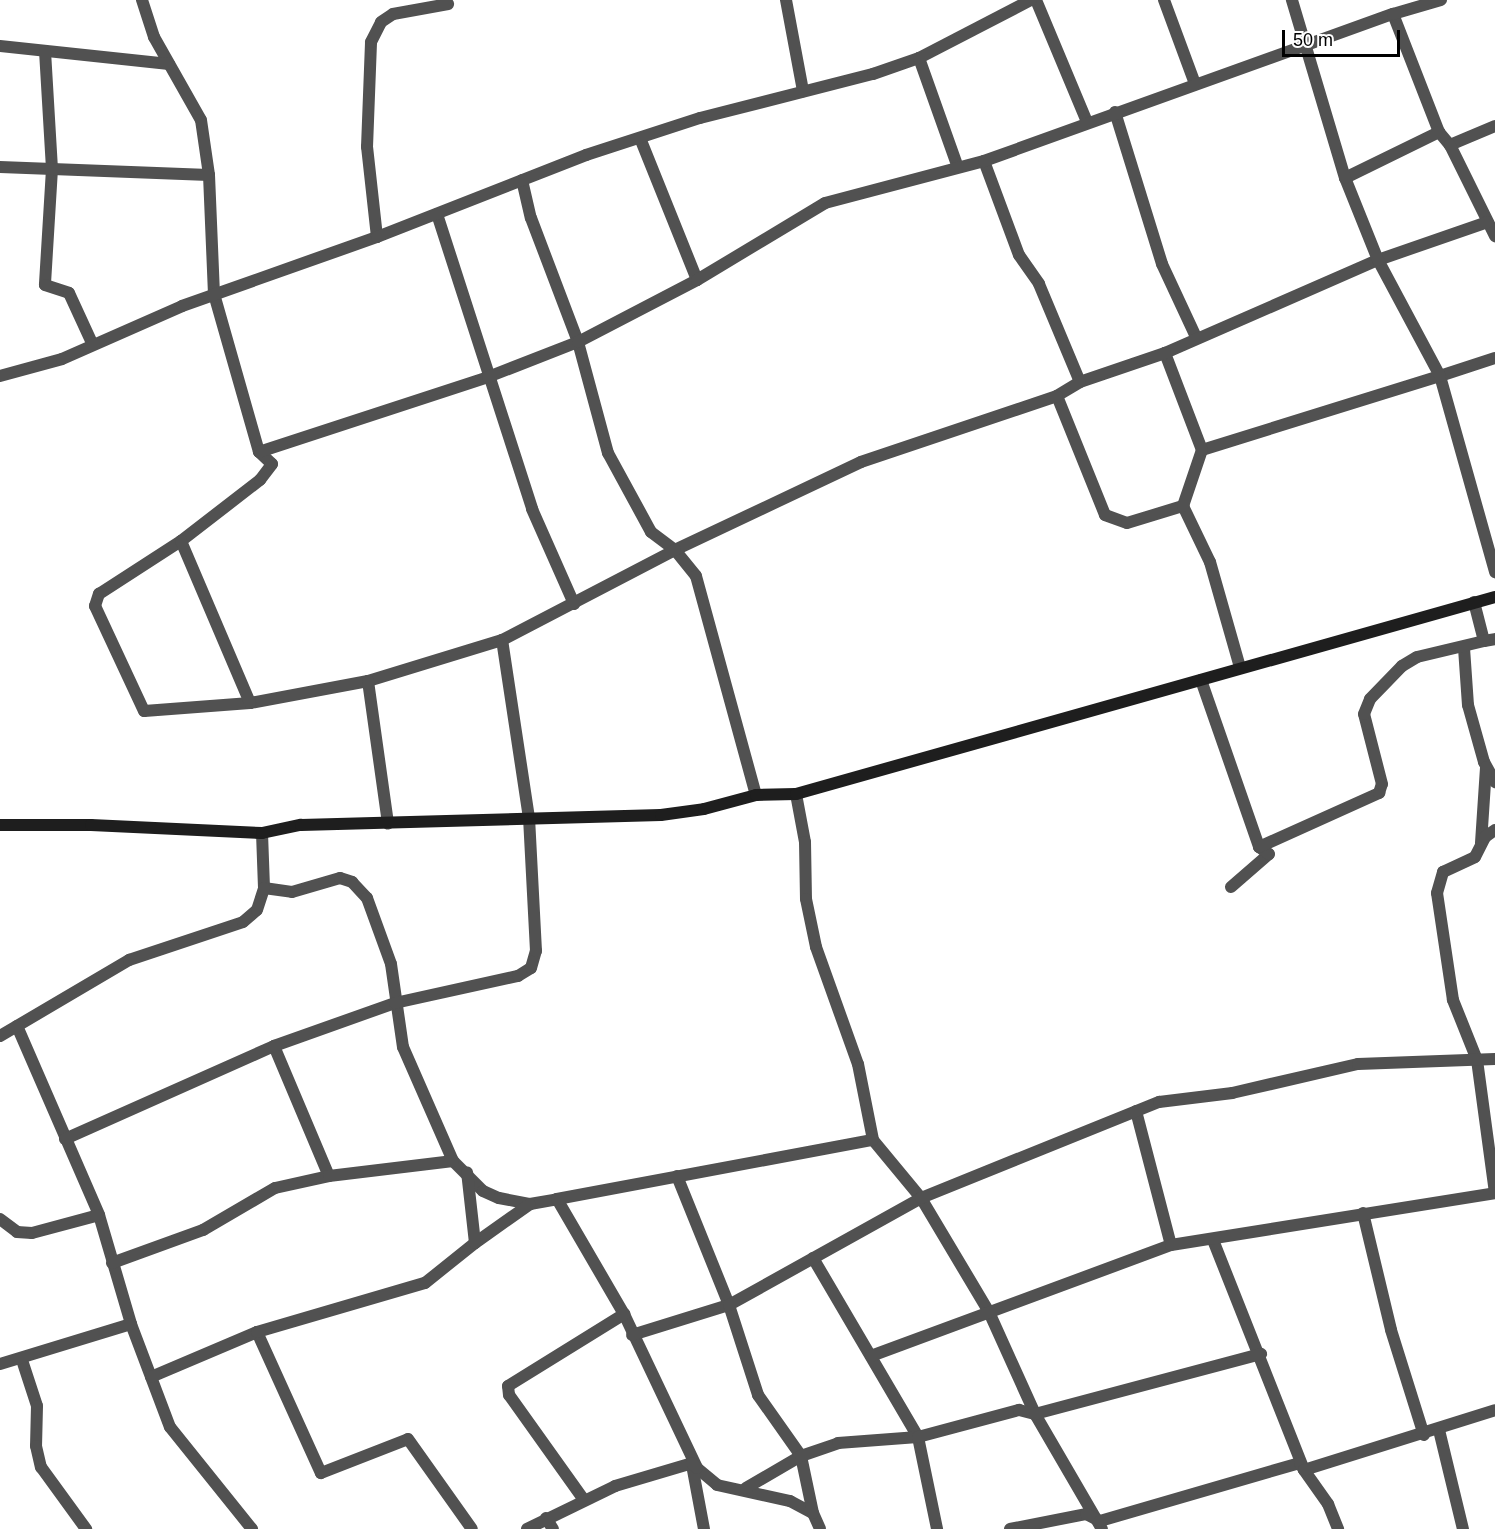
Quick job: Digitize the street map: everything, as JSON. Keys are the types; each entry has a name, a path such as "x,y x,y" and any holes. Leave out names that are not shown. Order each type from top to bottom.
{"street":[{"path":"142,0 146,18 201,120 209,175 214,294 259,452 272,464 267,472 181,541 99,594 95,606 144,711 250,703 368,681 502,640 675,550 855,465 1057,396 1080,382 1165,353 1378,260 1488,222"},
{"path":"786,0 803,91"},
{"path":"0,376 62,358 92,343 214,294 377,237 522,180 640,138 803,91 873,74 919,58 1031,0"},
{"path":"1036,0 1087,122"},
{"path":"1164,0 1195,84"},
{"path":"1292,0 1345,178 1378,260 1440,376 1495,572"},
{"path":"259,452 488,377 578,342 697,280 825,203 957,165 984,161 1087,122 1393,14 1441,0"},
{"path":"377,237 367,147 371,42 381,22 393,14 448,4"},
{"path":"1393,14 1439,132 1450,145 1495,236"},
{"path":"0,46 169,64"},
{"path":"45,51 52,168 45,285 69,292 92,343"},
{"path":"919,58 957,165"},
{"path":"1115,112 1162,264 1196,338"},
{"path":"1450,145 1495,126"},
{"path":"1345,178 1439,132"},
{"path":"640,138 697,280"},
{"path":"984,161 1019,255 1039,284 1080,382"},
{"path":"0,167 209,175"},
{"path":"522,180 531,218 578,342 608,453 651,532 675,550 693,569 699,582 756,795"},
{"path":"437,214 531,509 574,604"},
{"path":"1165,353 1202,450 1184,506 1213,570 1240,668"},
{"path":"1202,450 1495,358"},
{"path":"1057,396 1105,515 1128,523 1184,506"},
{"path":"181,541 250,703"},
{"path":"0,825 91,825 262,833 301,825 661,815 704,810 756,795 796,794 1495,597"},
{"path":"1258,846 1379,793 1382,784 1364,724 1370,699 1408,661 1490,640 1474,602"},
{"path":"65,1139 274,1046 395,1003 518,976 531,968 536,951 529,818 502,640"},
{"path":"1464,648 1466,694 1486,766 1495,782"},
{"path":"1201,680 1258,846 1269,854 1231,886"},
{"path":"368,681 388,824"},
{"path":"1481,846 1486,766"},
{"path":"796,794 805,842 806,899 816,947 858,1064 873,1140 921,1198 989,1312 1035,1414 1101,1525"},
{"path":"871,1356 1171,1245 1495,1193 1477,1060 1453,1000 1437,893 1443,872 1475,857 1495,830"},
{"path":"0,1036 129,960 243,922 257,910 264,888 262,833"},
{"path":"264,888 292,892 340,878 360,888 386,948 403,1047 453,1161 467,1172 483,1191 499,1198 531,1204 873,1140"},
{"path":"17,1026 99,1215 131,1324 175,1437 252,1529"},
{"path":"274,1046 329,1176"},
{"path":"632,1335 729,1305 921,1198 1159,1102 1232,1093 1358,1064 1495,1059"},
{"path":"1136,1112 1171,1245"},
{"path":"112,1263 203,1230 275,1188 329,1176 453,1161"},
{"path":"467,1172 475,1243"},
{"path":"677,1176 729,1305 758,1395 801,1456 813,1513 820,1529"},
{"path":"557,1199 624,1314 694,1466 704,1529"},
{"path":"151,1377 257,1332 425,1283 475,1243 531,1204"},
{"path":"1363,1213 1391,1330 1424,1435"},
{"path":"0,1219 17,1232 32,1233 99,1215"},
{"path":"1213,1240 1261,1354 1304,1470"},
{"path":"813,1258 918,1437 937,1529"},
{"path":"584,1500 509,1395 508,1386 624,1314"},
{"path":"0,1364 22,1360 131,1324"},
{"path":"257,1332 321,1473 408,1439 472,1529"},
{"path":"746,1488 801,1456 854,1439 918,1437 1019,1410 1035,1414 1261,1354"},
{"path":"22,1360 37,1406 36,1446 41,1467 86,1529"},
{"path":"1304,1470 1424,1435 1495,1410"},
{"path":"1439,1430 1463,1529"},
{"path":"1101,1525 1300,1463 1328,1504 1338,1529"},
{"path":"527,1529 550,1523 584,1500 694,1466"},
{"path":"694,1466 717,1485 746,1488 790,1501 813,1513"},
{"path":"1010,1529 1086,1514 1101,1525"}]}
